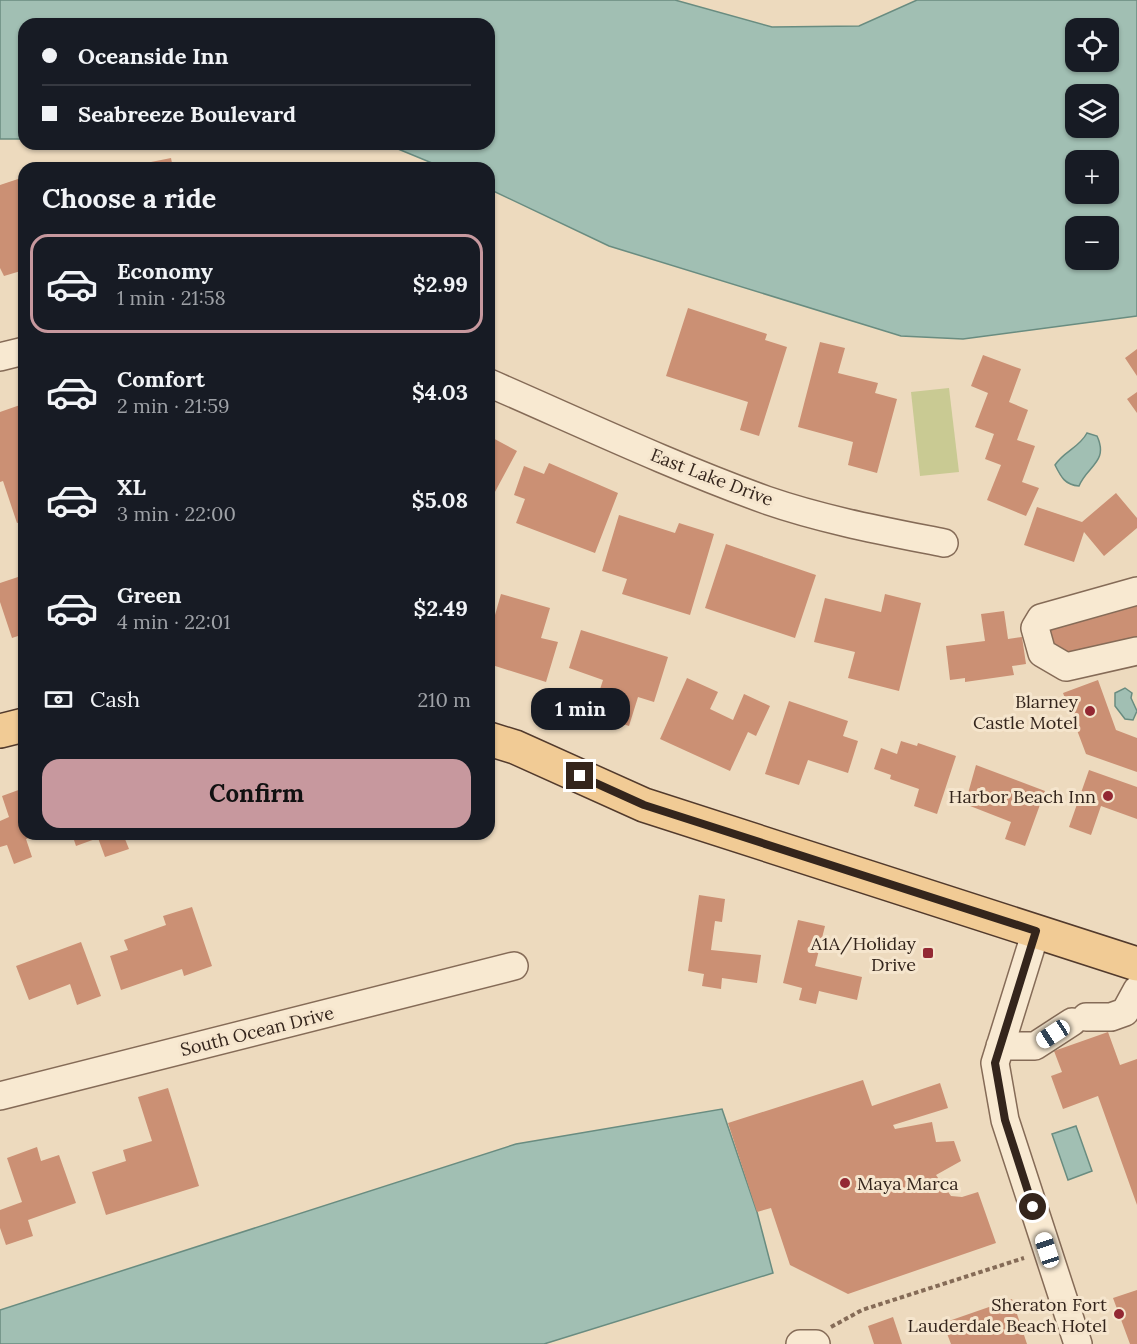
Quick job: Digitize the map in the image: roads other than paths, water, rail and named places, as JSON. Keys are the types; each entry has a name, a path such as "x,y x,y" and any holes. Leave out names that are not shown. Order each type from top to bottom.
{"main road":[{"path":"0,731 18,726"},
{"path":"495,741 515,747 644,805 1137,964"}],"street":[{"path":"0,357 18,352"},
{"name":"East Lake Drive","path":"495,386 657,457 768,500 862,527 944,543"},
{"path":"1137,591 1041,618 1035,628 1042,653 1066,667 1137,651"},
{"path":"1036,931 995,1063 1005,1120 1078,1344"},
{"name":"South Ocean Drive","path":"0,1096 514,966"},
{"path":"1000,1046 1035,1046 1079,1020 1111,1017 1125,1012 1137,990"}],"place":[{"name":"Blarney Castle Motel","path":"1090,711"},
{"name":"Harbor Beach Inn","path":"1108,796"},
{"name":"A1A/Holiday Drive","path":"928,953"},
{"name":"Maya Marca","path":"845,1183"},
{"name":"Sheraton Fort Lauderdale Beach Hotel","path":"1119,1314"}]}
